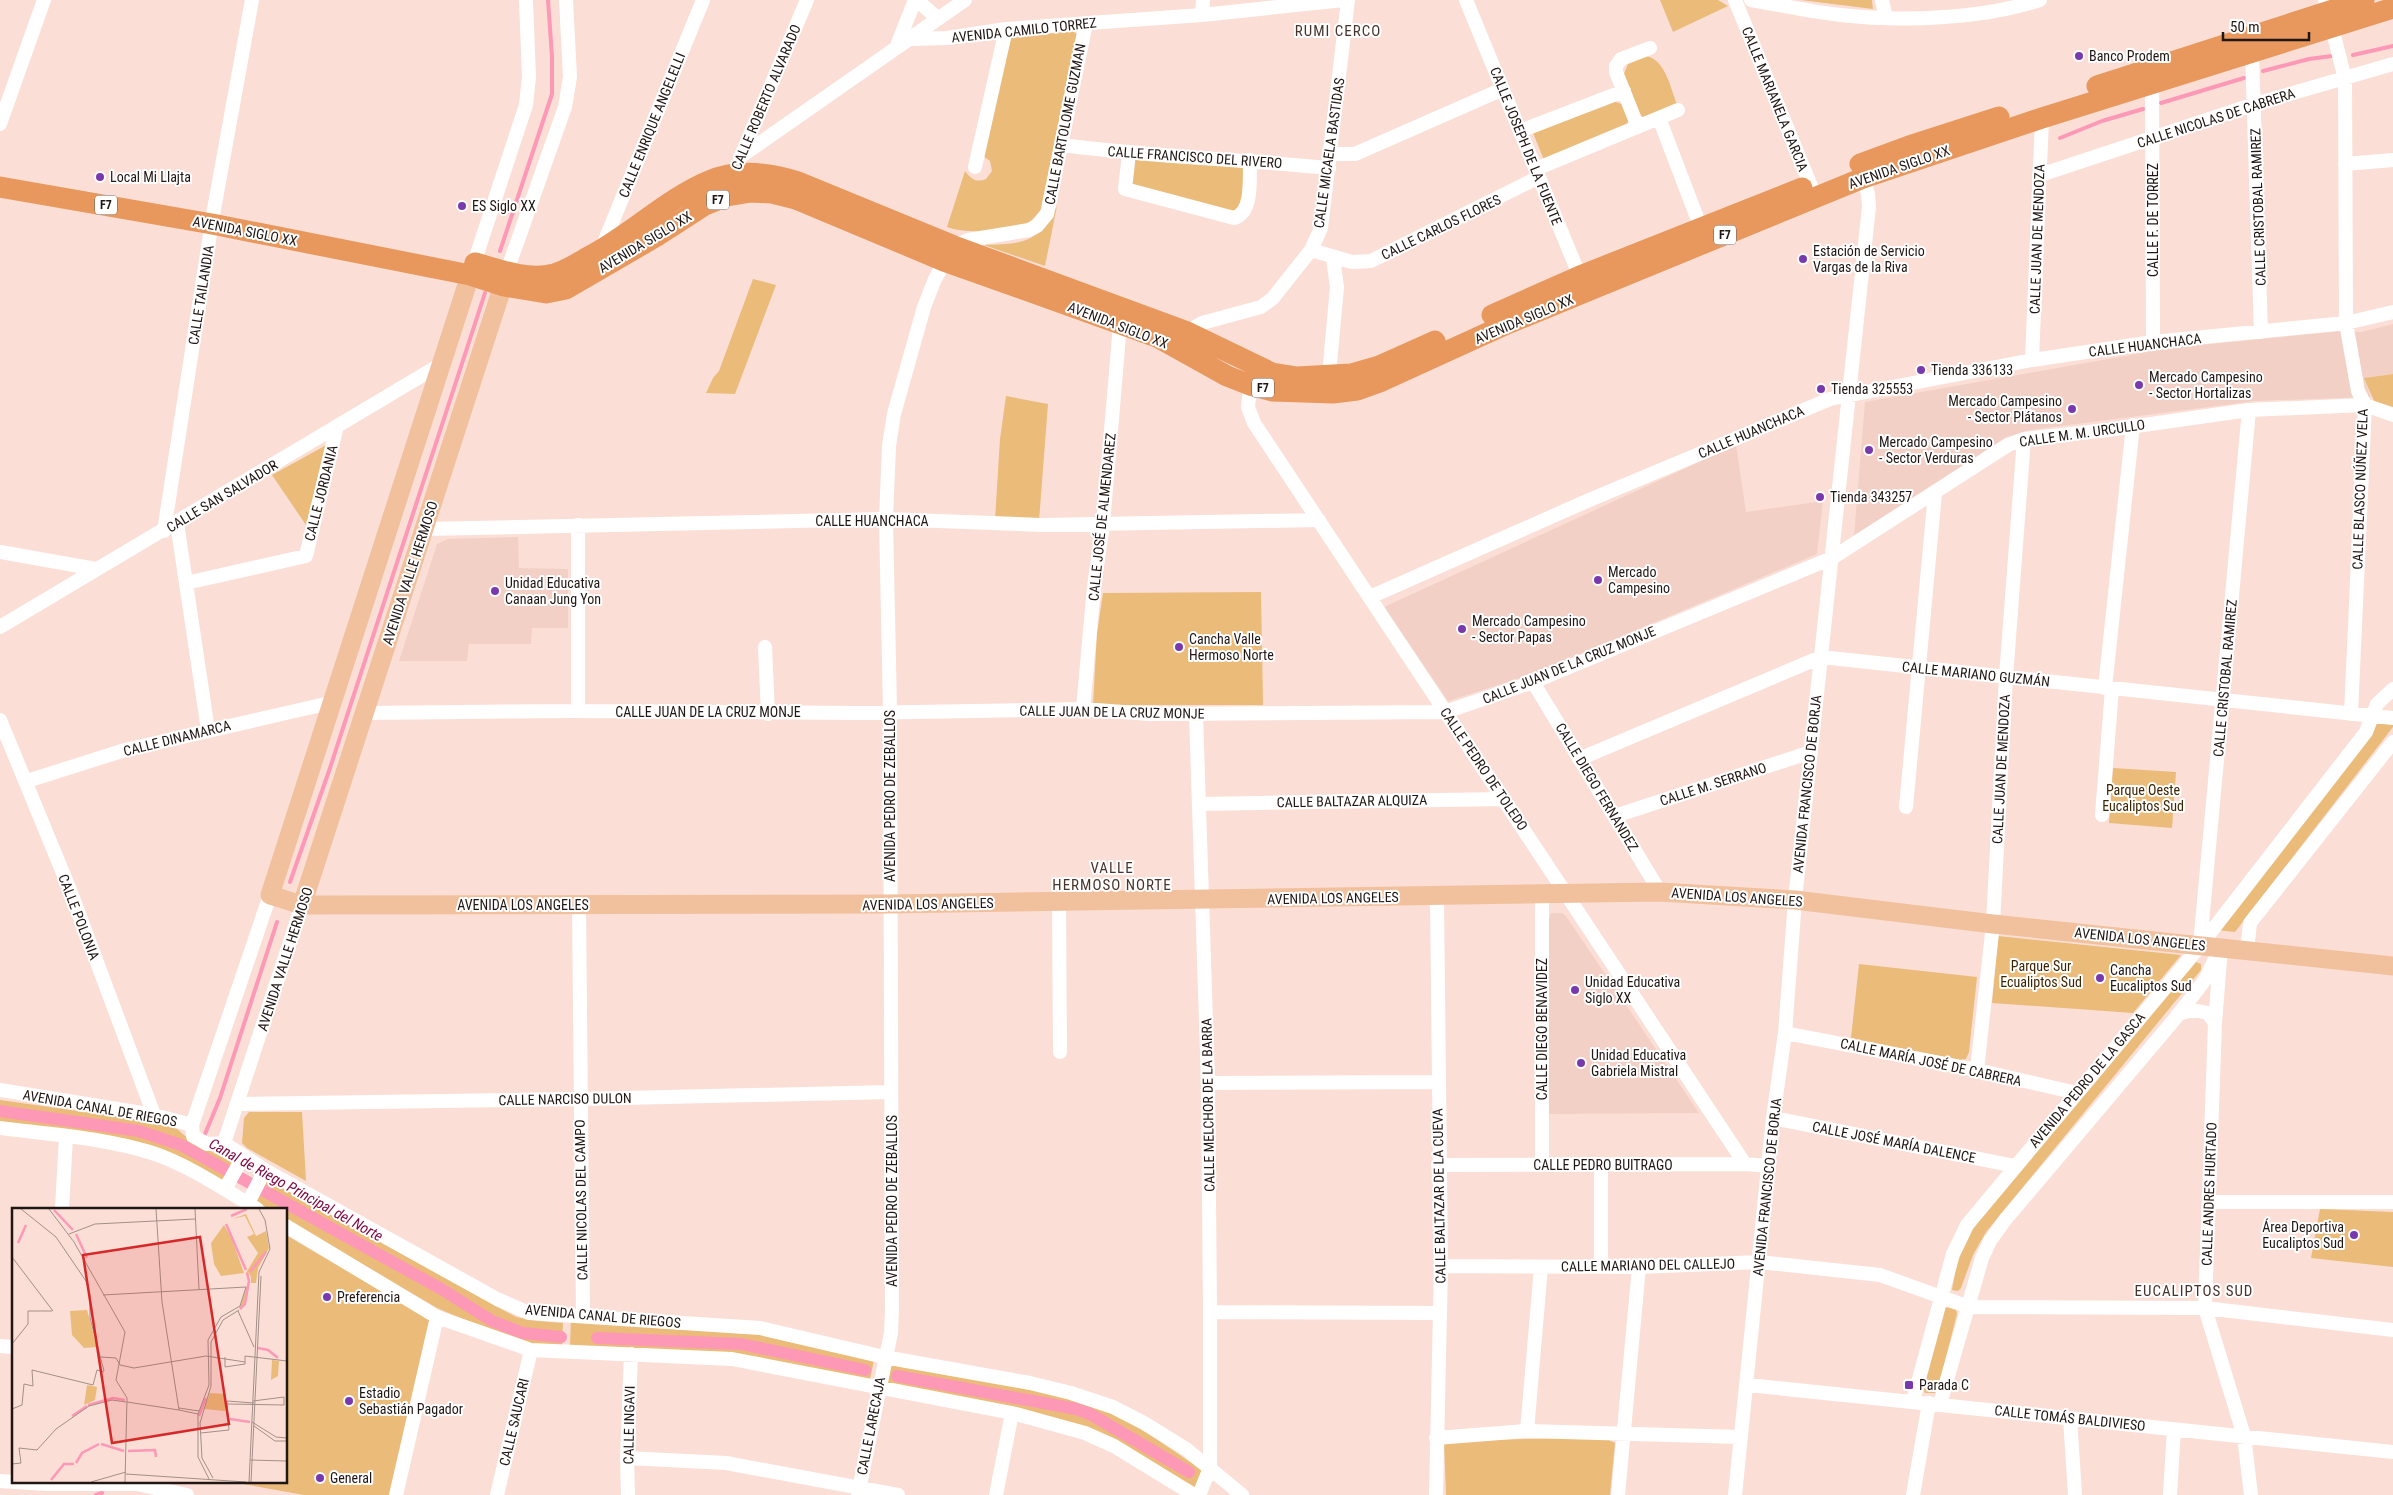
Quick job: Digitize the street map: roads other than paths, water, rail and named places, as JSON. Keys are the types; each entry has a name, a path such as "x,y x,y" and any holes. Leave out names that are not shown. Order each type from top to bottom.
{"highway":[{"name":"AVENIDA SIGLO XX","path":"1252,376 1272,373 1297,377 1351,374 1379,366 1860,172 2042,118 2152,76 2364,0"},
{"name":"AVENIDA SIGLO XX","path":"1860,172 1909,146 2152,76 2252,53 2329,13 2393,8"},
{"name":"AVENIDA SIGLO XX","path":"0,173 212,219 472,269 546,293 566,289 658,236 706,205 736,176"},
{"name":"AVENIDA SIGLO XX","path":"506,279 548,276 562,272 600,251 701,185 710,181 736,176"},
{"name":"AVENIDA SIGLO XX","path":"736,176 751,192 772,193 796,199 949,253 1180,339 1252,376 1273,391 1308,394 1333,394 1357,390 1382,381 1507,324 1583,284 1701,228 1813,191"},
{"name":"AVENIDA SIGLO XX","path":"0,187 212,219"},
{"name":"AVENIDA SIGLO XX","path":"949,253 1120,324 1158,338 1180,339"}],"main road":[{"path":"270,895 330,703 443,363 472,269"},
{"name":"AVENIDA VALLE HERMOSO","path":"302,905 506,279"},
{"name":"AVENIDA LOS ANGELES","path":"270,895 302,905 579,905 1203,901 1566,892 1660,892 1795,900 1993,924 2393,966"}],"street":[{"path":"0,124 44,0"},
{"name":"CALLE TAILANDIA","path":"164,531 212,219 252,0"},
{"path":"472,269 526,105 529,77 526,0"},
{"name":"AVENIDA VALLE HERMOSO","path":"506,279 565,107 570,76 566,0"},
{"name":"CALLE ENRIQUE ANGELELLI","path":"600,251 704,0"},
{"name":"CALLE ROBERTO ALVARADO","path":"736,176 807,0"},
{"path":"896,48 916,0 938,19"},
{"path":"911,39 965,0"},
{"path":"1202,15 1203,0"},
{"name":"AVENIDA CAMILO TORREZ","path":"736,176 896,48 911,39 947,38 1006,29 1202,15 1344,0"},
{"name":"CALLE MICAELA BASTIDAS","path":"1180,339 1202,324 1261,307 1274,298 1311,250 1320,228 1329,168 1348,0"},
{"name":"CALLE JOSEPH DE LA FUENTE","path":"1466,0 1583,284"},
{"name":"CALLE MARIANELA GARCIA","path":"1735,0 1813,191"},
{"path":"1751,0 1840,15 1886,18 2008,10 2040,0"},
{"path":"1882,0 1886,18"},
{"name":"CALLE BLASCO NÚÑEZ VELA","path":"2329,13 2345,79 2346,324 2358,391 2365,405 2351,714"},
{"name":"CALLE BARTOLOME GUZMAN","path":"949,253 968,240 1019,233 1037,226 1047,214 1052,200 1086,23"},
{"path":"975,167 1006,29"},
{"path":"1638,127 1616,72 1618,62 1650,48"},
{"name":"CALLE CRISTOBAL RAMIREZ","path":"2252,53 2261,332"},
{"name":"CALLE NICOLAS DE CABRERA","path":"2040,175 2255,104 2393,64"},
{"name":"CALLE F. DE TORREZ","path":"2152,76 2153,342"},
{"path":"1331,154 1355,154 1503,89"},
{"path":"1520,131 1624,91"},
{"name":"CALLE CARLOS FLORES","path":"1311,250 1352,262 1371,261 1537,173 1678,110"},
{"path":"1659,118 1701,228"},
{"name":"CALLE JUAN DE MENDOZA","path":"2032,360 2042,118"},
{"name":"CALLE FRANCISCO DEL RIVERO","path":"1062,145 1129,154 1250,160 1329,168"},
{"path":"1129,154 1125,189 1234,218 1245,211 1247,204 1250,160"},
{"path":"2345,164 2393,160"},
{"name":"AVENIDA FRANCISCO DE BORJA","path":"1735,1495 1748,1385 1773,1118 1785,1032 1795,900 1870,207 1860,172"},
{"name":"AVENIDA PEDRO DE ZEBALLOS","path":"884,1357 891,1333 892,1310 890,711 886,519 889,446 894,414 924,308 949,253"},
{"path":"1330,375 1338,287 1333,258"},
{"name":"CALLE HUANCHACA","path":"1370,597 1617,488 1830,399 2032,360 2153,342 2346,324 2393,312"},
{"name":"CALLE JOSÉ DE ALMENDAREZ","path":"1083,709 1094,587 1104,524 1120,324"},
{"name":"CALLE SAN SALVADOR","path":"0,627 443,363"},
{"name":"CALLE PEDRO DE TOLEDO","path":"1252,376 1248,407 1254,423 1746,1164"},
{"name":"CALLE M. M. URCULLO","path":"1832,558 2008,445 2024,438 2249,410 2365,405 2393,414"},
{"name":"CALLE CRISTOBAL RAMIREZ","path":"2200,946 2249,410"},
{"path":"2102,815 2109,688 2133,425"},
{"name":"CALLE JORDANIA","path":"186,583 306,556 337,426"},
{"name":"CALLE JUAN DE MENDOZA","path":"1977,1070 1993,924 2006,677 2024,438"},
{"path":"1906,807 1935,493"},
{"name":"CALLE HUANCHACA","path":"424,530 886,519 1042,525 1319,520"},
{"path":"177,523 208,730"},
{"path":"578,525 578,711"},
{"path":"0,552 96,569"},
{"name":"CALLE JUAN DE LA CRUZ MONJE","path":"364,713 578,711 768,714 1083,709 1148,714 1445,712 1533,682 1832,558"},
{"path":"764,647 768,714"},
{"name":"CALLE MARIANO GUZMÁN","path":"1579,759 1821,658 2393,718"},
{"name":"CALLE DIEGO FERNANDEZ","path":"1533,682 1660,892"},
{"name":"AVENIDA PEDRO DE LA GASCA","path":"1913,1402 1940,1298 1959,1239 1967,1225 2014,1166 2200,946 2366,732 2376,704 2393,689"},
{"name":"CALLE DINAMARCA","path":"27,781 125,750 330,703"},
{"name":"CALLE MELCHOR DE LA BARRA","path":"1196,714 1208,1083 1210,1312 1210,1468 1199,1495"},
{"name":"CALLE POLONIA","path":"0,720 27,781 154,1115"},
{"path":"2247,951 2250,923 2393,742"},
{"name":"CALLE M. SERRANO","path":"1615,816 1811,752"},
{"name":"CALLE BALTAZAR ALQUIZA","path":"1200,804 1504,798"},
{"name":"CALLE DIEGO BENAVIDEZ","path":"1542,893 1542,1165"},
{"path":"192,1125 270,895"},
{"name":"CALLE BALTAZAR DE LA CUEVA","path":"1436,1495 1441,1266 1438,1165 1437,896"},
{"path":"1059,902 1060,1052"},
{"name":"AVENIDA VALLE HERMOSO","path":"224,1143 302,905"},
{"name":"CALLE NICOLAS DEL CAMPO","path":"579,905 583,1315"},
{"name":"AVENIDA PEDRO DE LA GASCA","path":"1914,1495 1935,1404 1969,1307 1982,1258 1990,1241 2005,1220 2205,980 2221,948"},
{"name":"CALLE ANDRES HURTADO","path":"2221,948 2215,1023 2205,1308 2244,1436 2251,1495"},
{"path":"2178,1014 2193,1010 2208,1013 2215,1023"},
{"name":"CALLE MARÍA JOSÉ DE CABRERA","path":"1785,1032 1977,1070 2077,1093"},
{"path":"1208,1083 1438,1082"},
{"name":"AVENIDA CANAL DE RIEGOS","path":"0,1090 154,1115 192,1125 193,1136 207,1144 224,1143 243,1157 250,1195"},
{"name":"CALLE NARCISO DULON","path":"238,1104 891,1092"},
{"name":"CALLE JOSÉ MARÍA DALENCE","path":"1773,1118 2014,1166"},
{"name":"AVENIDA CANAL DE RIEGOS","path":"0,1128 66,1136 137,1148 231,1180 250,1195 281,1208"},
{"path":"62,1208 66,1136"},
{"path":"231,1180 243,1157"},
{"name":"CALLE PEDRO BUITRAGO","path":"1438,1165 1746,1164 1768,1166"},
{"path":"1601,1165 1601,1267"},
{"path":"2209,1202 2393,1202"},
{"name":"AVENIDA CANAL DE RIEGOS","path":"288,1211 529,1312 760,1328 884,1357 1030,1382 1093,1400 1144,1423 1210,1468 1242,1495"},
{"path":"288,1227 437,1317 531,1350 732,1359 1012,1413 1085,1433 1114,1446 1194,1495"},
{"name":"CALLE MARIANO DEL CALLEJO","path":"1441,1266 1639,1267 1759,1262 1880,1275 1969,1307 2205,1308 2393,1330"},
{"path":"1527,1431 1541,1267"},
{"path":"1618,1495 1639,1267"},
{"path":"1210,1312 1439,1313"},
{"path":"396,1495 437,1317"},
{"name":"CALLE SAUCARI","path":"497,1495 531,1350"},
{"name":"CALLE INGAVI","path":"628,1495 627,1458 630,1354"},
{"name":"CALLE LARECAJA","path":"858,1492 884,1357"},
{"name":"CALLE TOMÁS BALDIVIESO","path":"1748,1385 2393,1452"},
{"path":"996,1495 1012,1413"},
{"path":"2070,1418 2075,1495"},
{"path":"2170,1495 2174,1429"},
{"path":"1436,1438 1527,1431 1741,1437"},
{"path":"627,1458 726,1462 858,1492 898,1495"},
{"path":"0,1481 67,1490 136,1487 187,1495"}],"waterway":[{"path":"500,251 552,94 552,57 548,0"},
{"path":"2353,55 2393,46"},
{"path":"2263,71 2309,59 2332,56"},
{"path":"2161,103 2244,78"},
{"path":"2060,138 2102,121 2143,109"},
{"path":"290,882 329,771 485,293"},
{"path":"205,1134 220,1098 277,922"},
{"name":"Canal de Riego Principal del Norte","path":"0,1111 139,1131 181,1145 443,1290 492,1321 523,1333 561,1337"},
{"name":"Canal de Riego Principal del Norte","path":"597,1338 741,1344 865,1370"},
{"name":"Canal de Riego Principal del Norte","path":"897,1376 1076,1409 1090,1414 1189,1472"},
{"path":"96,1495 102,1493"}],"place":[{"name":"Banco Prodem","path":"2079,56"},
{"name":"Local Mi Llajta","path":"100,177"},
{"name":"ES Siglo XX","path":"462,206"},
{"name":"Estación de Servicio Vargas de la Riva","path":"1803,259"},
{"name":"Tienda 336133","path":"1921,370"},
{"name":"Mercado Campesino - Sector Hortalizas","path":"2139,385"},
{"name":"Tienda 325553","path":"1821,389"},
{"name":"Mercado Campesino - Sector Plátanos","path":"2072,409"},
{"name":"Mercado Campesino - Sector Verduras","path":"1869,450"},
{"name":"Tienda 343257","path":"1820,497"},
{"name":"Mercado Campesino","path":"1598,580"},
{"name":"Unidad Educativa Canaan Jung Yon","path":"495,591"},
{"name":"Mercado Campesino - Sector Papas","path":"1462,629"},
{"name":"Cancha Valle Hermoso Norte","path":"1179,647"},
{"name":"Cancha Eucaliptos Sud","path":"2100,978"},
{"name":"Unidad Educativa Siglo XX","path":"1575,990"},
{"name":"Unidad Educativa Gabriela Mistral","path":"1581,1063"},
{"name":"Área Deportiva Eucaliptos Sud","path":"2354,1235"},
{"name":"Preferencia","path":"327,1297"},
{"name":"Parada C","path":"1909,1385"},
{"name":"Estadio Sebastián Pagador","path":"349,1401"},
{"name":"General","path":"320,1478"}],"district":[{"name":"RUMI CERCO","path":"1338,31"},
{"name":"VALLE HERMOSO NORTE","path":"1112,876"},
{"name":"EUCALIPTOS SUD","path":"2194,1291"}],"park label":[{"name":"Parque Oeste Eucaliptos Sud","path":"2143,798"},
{"name":"Parque Sur Ecualiptos Sud","path":"2041,974"}]}
